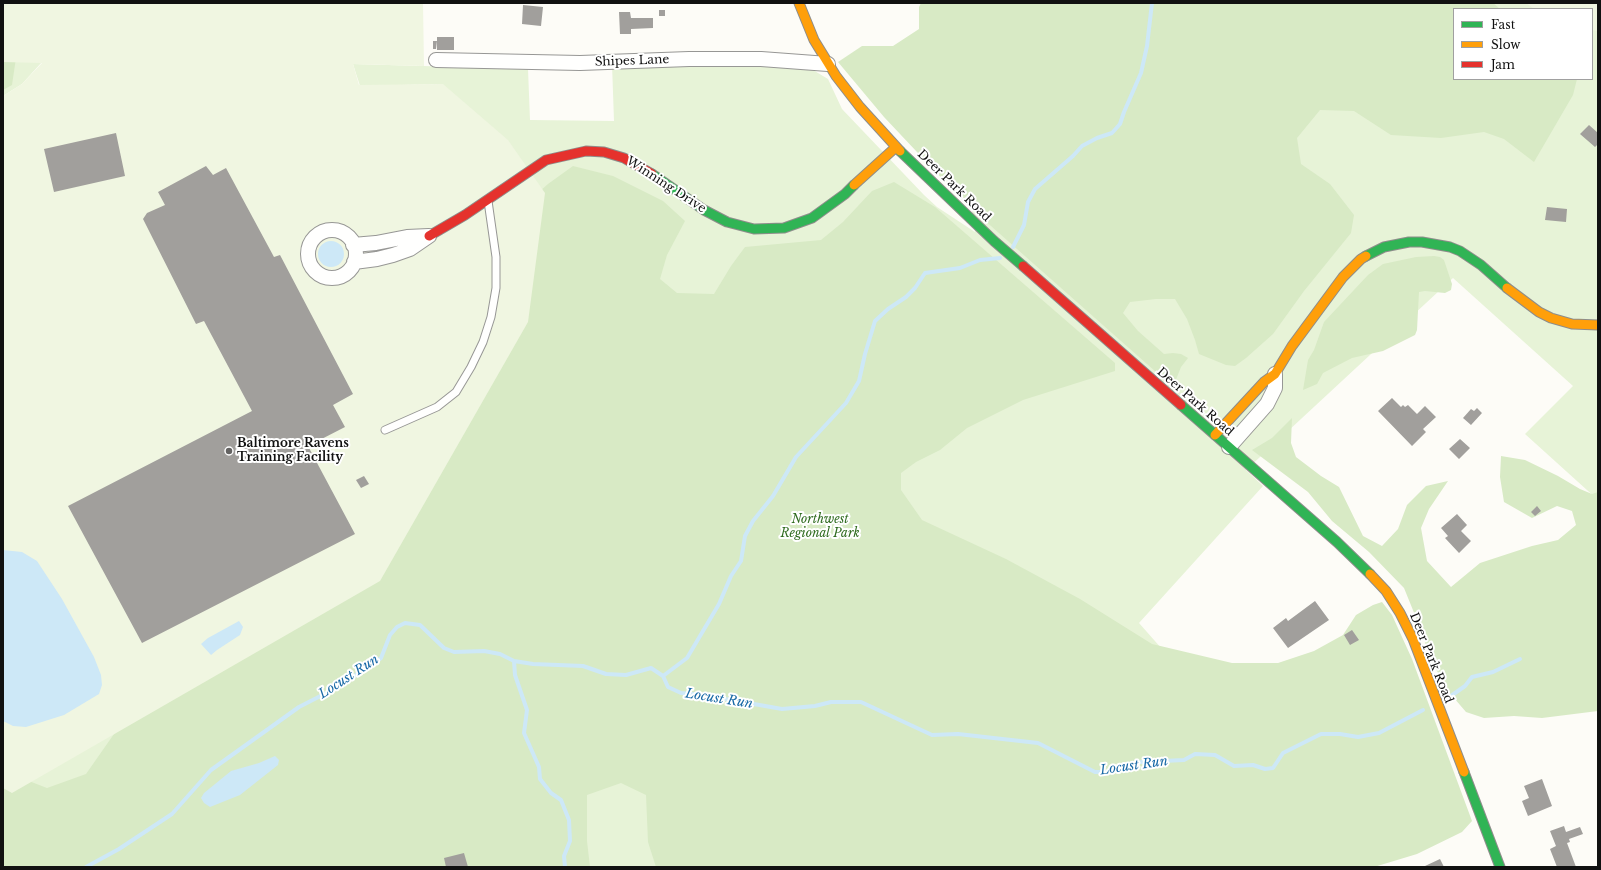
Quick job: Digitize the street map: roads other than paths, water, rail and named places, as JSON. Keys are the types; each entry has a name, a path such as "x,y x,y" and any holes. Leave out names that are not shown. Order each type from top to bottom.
{"street":[{"name":"Deer Park Road","path":"799,3 814,40 828,64 860,108 896,147 946,197 1018,262 1360,563 1378,582 1393,601 1407,627 1500,867"},
{"name":"Shipes Lane","path":"436,60 580,63 689,59 761,59 828,64"},
{"name":"Winning Drive","path":"354,262 377,259 410,249 546,160 586,151 604,152 624,158 644,169 704,210 727,222 741,227 754,229 784,228 812,218 845,194 896,147"},
{"path":"336,231 349,238 353,245 355,257 354,262 350,269 337,278 322,276 315,272 308,259 310,244 321,233 336,231"},
{"name":"Winning Drive","path":"353,245 376,243 407,237 429,236"},
{"path":"1215,435 1264,382 1275,374 1292,346 1333,289 1352,267 1362,259 1384,248 1409,242 1436,244 1460,251 1481,264 1528,305 1551,318 1572,324 1598,326"},
{"path":"1229,448 1267,404 1274,388 1275,374"}],"lane":[{"path":"385,430 437,407 456,392 471,367 483,342 491,317 496,288 496,256 488,199"}],"water":[{"path":"331,241 340,245 344,254 340,263 331,267 322,263 318,254 322,245"},
{"path":"3,550 22,552 37,561 62,599 94,657 101,675 102,685 99,694 64,715 26,727 13,726 3,721"},
{"path":"239,621 243,627 240,635 211,655 201,644 208,638"},
{"path":"275,756 279,760 278,765 240,795 210,807 204,803 201,798 204,793 231,771 259,763"}],"waterway":[{"path":"1013,247 1024,225 1028,202 1035,189 1073,156 1082,146 1097,138 1112,133 1120,124 1141,73 1147,46 1152,3"},
{"path":"663,676 687,658 719,604 731,576 741,561 745,536 753,521 773,496 796,457 846,403 859,381 875,321 888,309 906,297 915,288 925,273 960,268 980,260 1000,258"},
{"name":"Locust Run","path":"86,867 119,849 172,814 211,770 299,707 338,687 381,658 390,635 397,627 405,623 420,625 444,648 454,652 484,651 500,654 514,661 533,664 583,666 606,674 626,675 651,668 663,676 668,687 681,693 703,695 782,709 815,706 831,702 861,702 932,735 958,734 1038,743 1095,772 1108,772 1128,764 1142,762 1184,760 1195,754 1215,755 1234,766 1253,765 1265,769 1273,768 1283,753 1321,734 1340,734 1358,737 1379,733 1423,710"},
{"name":"Locust Run","path":"1448,698 1465,686 1472,677 1493,672 1520,659"},
{"path":"514,661 515,675 527,710 524,733 539,767 540,779 551,793 561,800 569,820 570,841 564,856 565,867"}],"place":[{"name":"Baltimore Ravens Training Facility","path":"229,451"}],"park label":[{"name":"Northwest Regional Park","path":"820,527"}]}
